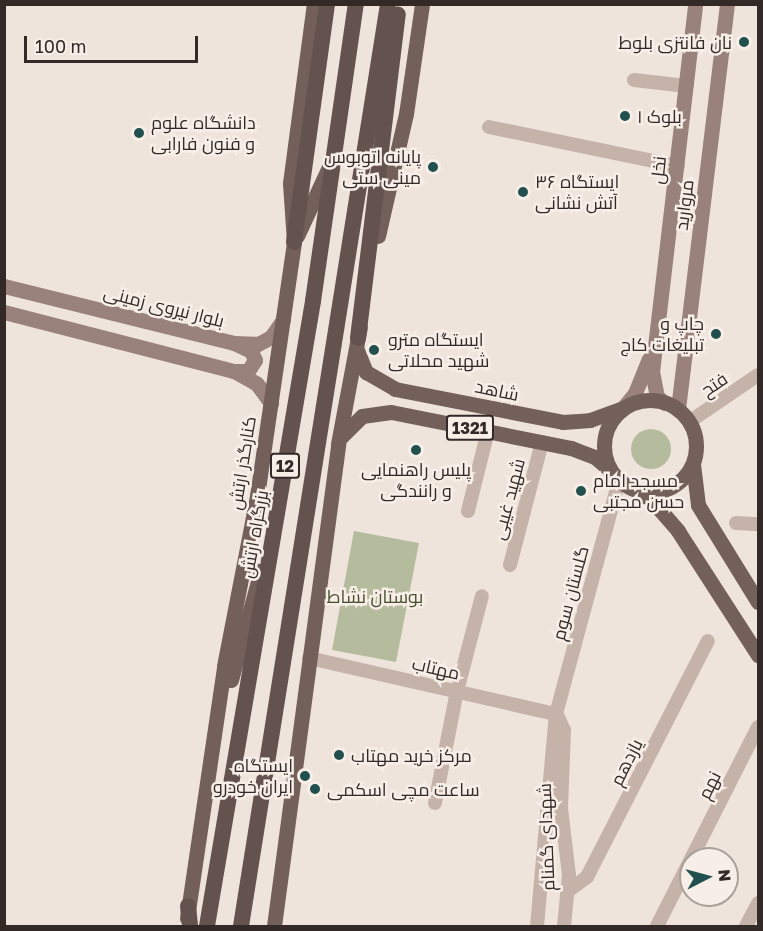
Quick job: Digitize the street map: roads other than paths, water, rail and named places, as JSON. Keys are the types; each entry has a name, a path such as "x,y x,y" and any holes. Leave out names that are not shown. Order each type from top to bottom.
{"highway":[{"path":"294,242 327,4"},
{"name":"بزرگراه ارتش","path":"207,927 276,518 356,4"},
{"name":"12","path":"242,927 388,4"},
{"path":"358,338 399,4"},
{"path":"188,906 190,927"}],"main road":[{"name":"کنارگذر ارتش","path":"185,927 212,759 224,666 271,403 294,242 290,183 314,4"},
{"path":"274,927 338,444 358,338 406,114 422,4"},
{"name":"نخل","path":"656,339 678,166 695,4"},
{"name":"مروارید","path":"671,406 727,4"},
{"path":"294,242 334,154"},
{"name":"بلوار نیروی زمینی","path":"4,286 234,343 258,344 271,338 283,320"},
{"path":"22,316 28,292"},
{"path":"4,312 234,371 248,372 255,360 250,351 234,343"},
{"name":"شاهد","path":"358,338 363,368 378,382 395,389 563,422 590,420 624,408"},
{"path":"656,339 653,387 657,397 689,422 695,436 693,464 698,505 759,602"},
{"path":"656,339 640,384 605,434 604,446 615,476 654,503 678,531 759,656"},
{"path":"234,371 257,384 271,403"},
{"path":"391,412 382,399 386,393 395,389"},
{"path":"624,408 637,402 671,406"},
{"name":"1321","path":"338,444 358,418 372,412 391,412 542,442 595,457 615,476"},
{"path":"637,491 664,491 686,476 693,464"},
{"path":"212,759 239,644 276,518"}],"street":[{"path":"634,80 687,86"},
{"path":"489,127 678,166"},
{"name":"فتح","path":"689,422 759,375"},
{"path":"468,511 488,431"},
{"name":"شهید غیبی","path":"510,565 542,442"},
{"name":"گلستان سوم","path":"537,927 556,714 615,476"},
{"path":"736,523 759,524"},
{"path":"435,803 457,691 482,596"},
{"name":"یازدهم","path":"567,892 587,877 708,641"},
{"name":"مهتاب","path":"309,658 556,714"},
{"name":"شهدای گمنام","path":"556,714 563,722 561,808 569,875 564,927"},
{"name":"نهم","path":"657,927 759,726"},
{"path":"747,927 759,903"}],"place":[{"name":"نان فانتزی بلوط","path":"744,42"},
{"name":"۱ بلوک","path":"625,116"},
{"name":"دانشگاه علوم و فنون فارابی","path":"139,133"},
{"name":"پایانه اتوبوس مینی ستی","path":"433,167"},
{"name":"ایستگاه ۳۶ آتش نشانی","path":"523,192"},
{"name":"چاپ و تبلیغات کاج","path":"716,334"},
{"name":"ایستگاه مترو شهید محلاتی","path":"374,350"},
{"name":"پلیس راهنمایی و رانندگی","path":"416,450"},
{"name":"مسجد امام حسن مجتبی","path":"581,491"},
{"name":"مرکز خرید مهتاب","path":"339,755"},
{"name":"ایستگاه ایران خودرو","path":"305,776"},
{"name":"ساعت مچی اسکمی","path":"315,789"}],"park label":[{"name":"بوستان نشاط","path":"375,596"}]}
